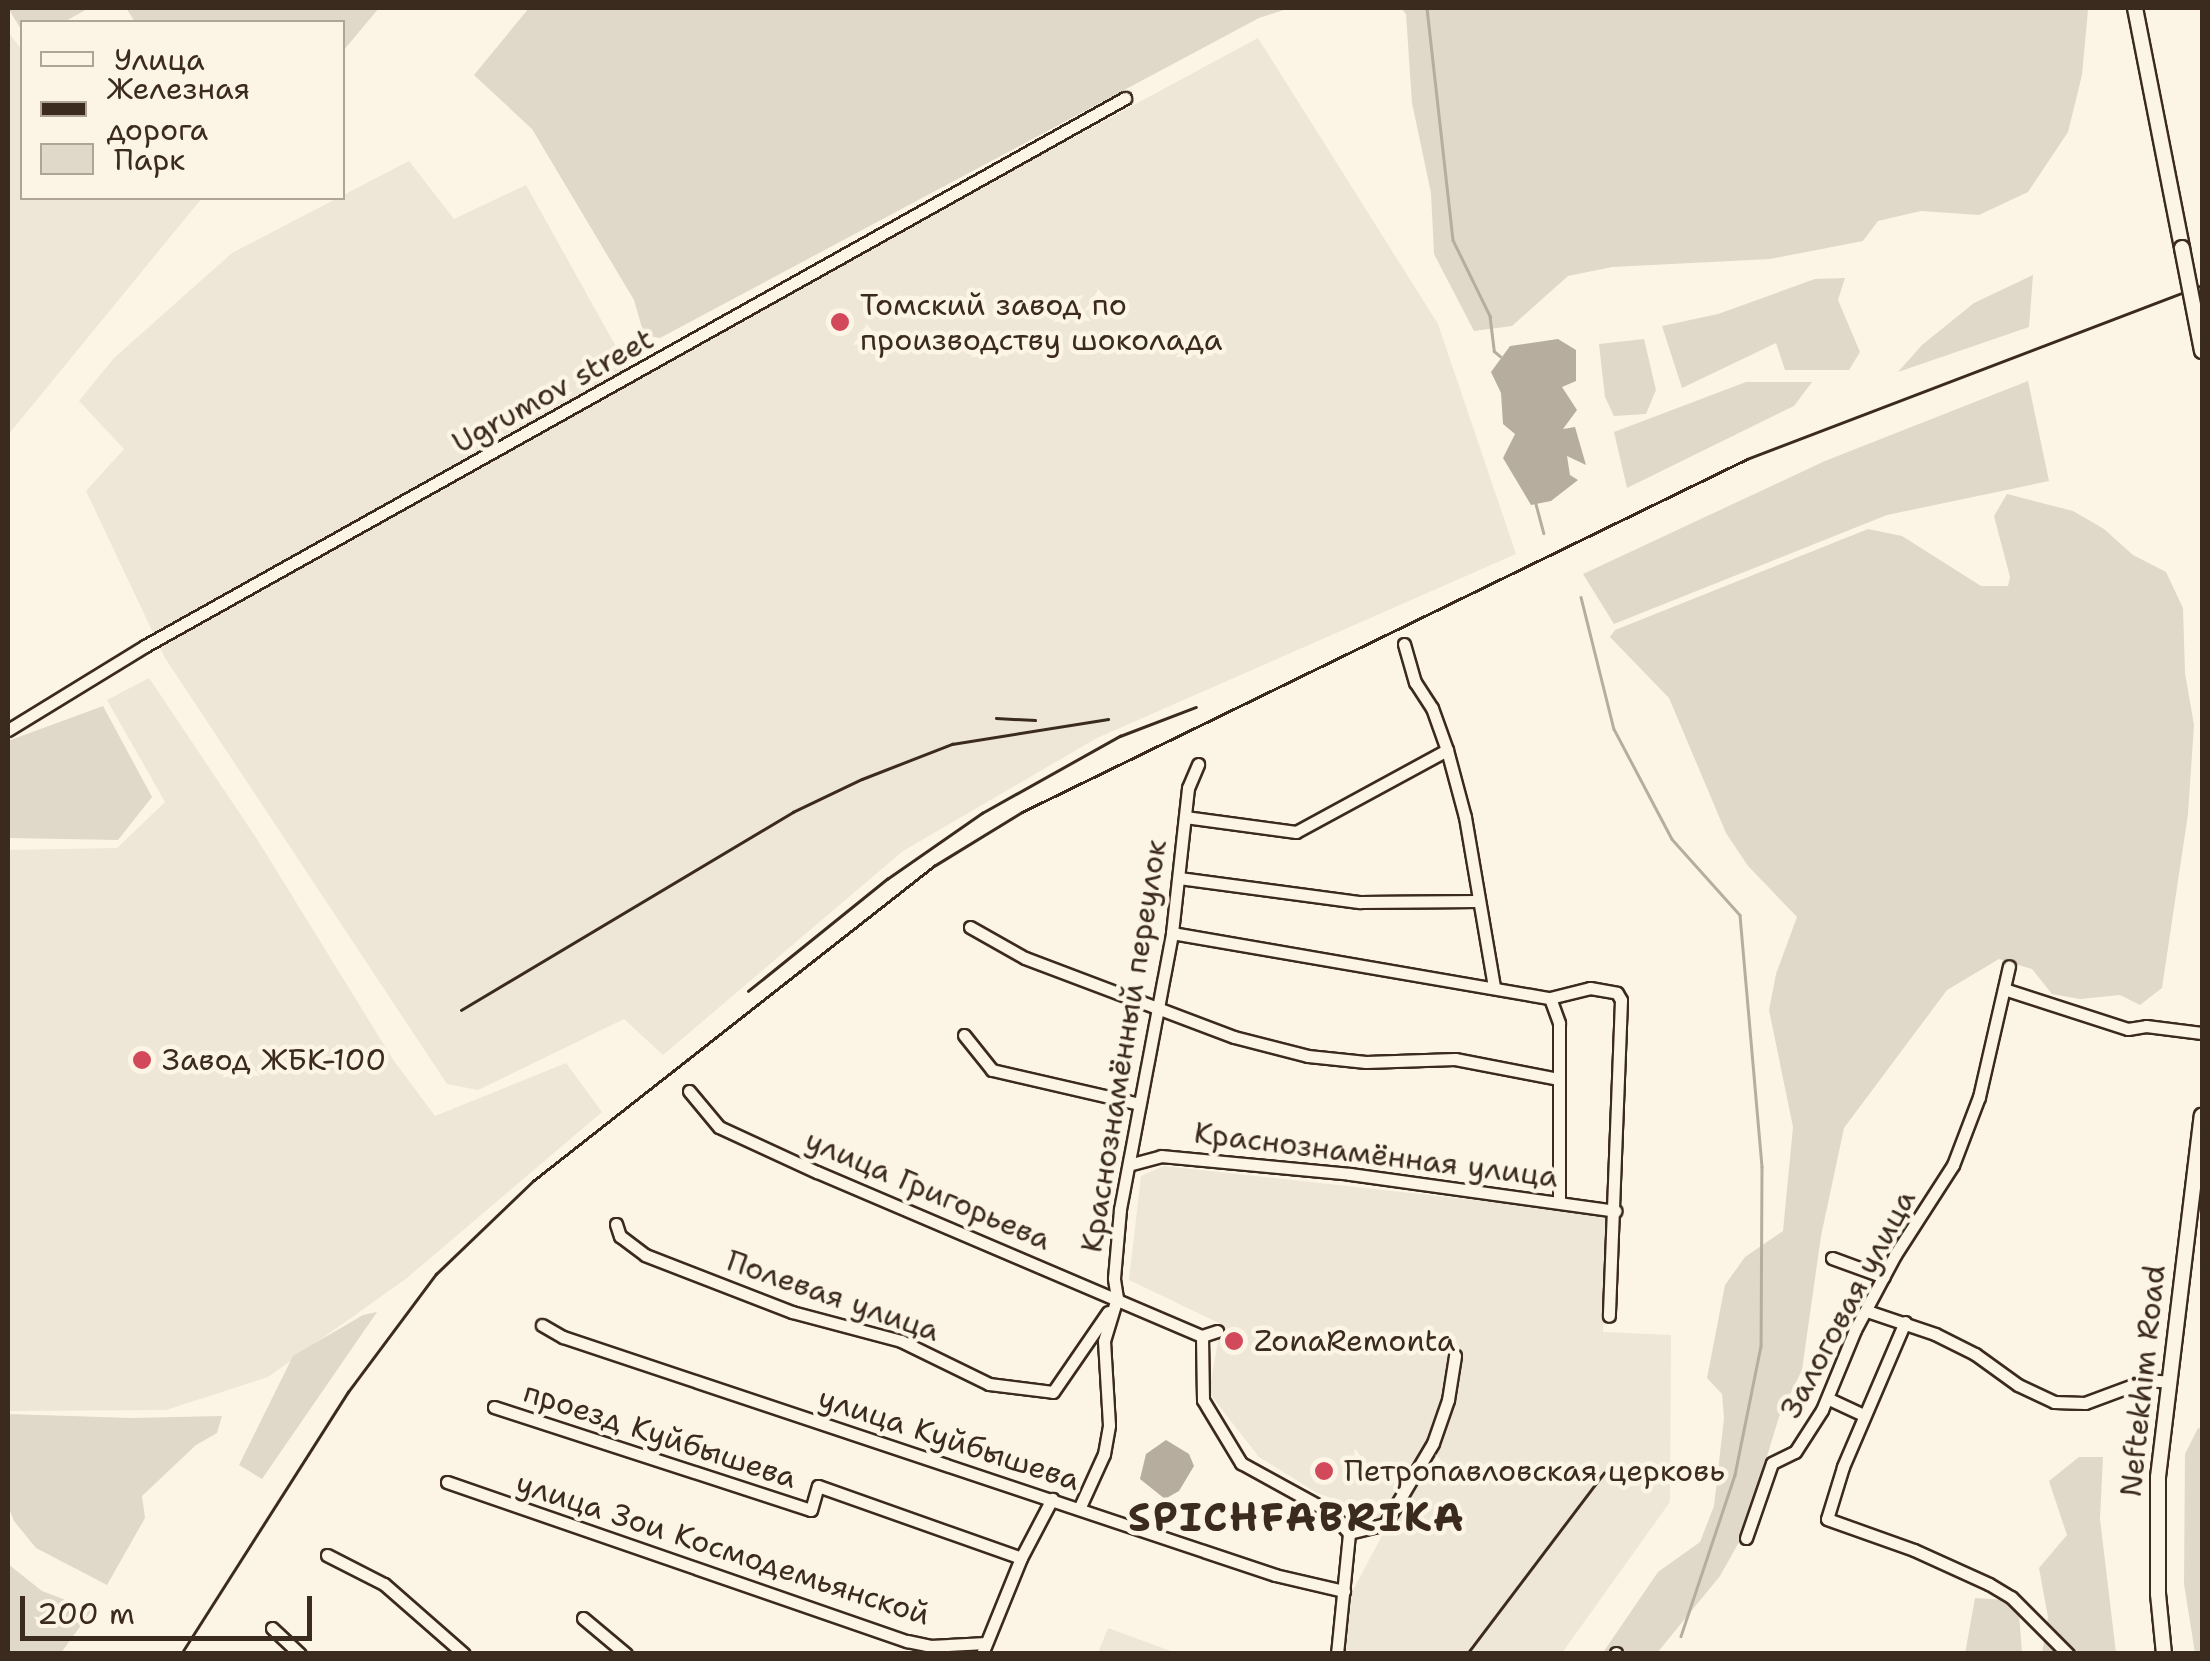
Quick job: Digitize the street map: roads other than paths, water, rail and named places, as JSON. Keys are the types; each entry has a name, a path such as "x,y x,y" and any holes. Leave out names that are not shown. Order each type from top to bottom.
{"main road":[{"path":"2135,8 2202,350"},
{"name":"Neftekhim Road","path":"2164,1654 2156,1542 2168,1382 2202,1118"}],"street":[{"name":"Ugrumov street","path":"8,730 144,646 1125,98"},
{"path":"1404,644 1415,682 1432,708 1447,750 1465,817 1494,987"},
{"path":"1185,817 1296,832 1447,750"},
{"name":"Краснознамённый переулок","path":"1079,1509 1104,1454 1109,1425 1104,1341 1117,1298 1114,1278 1120,1209 1132,1164 1139,1104 1172,933 1188,788 1198,764"},
{"path":"1180,878 1360,902 1478,902"},
{"path":"970,927 1025,958 1234,1037 1308,1056 1366,1062 1455,1060 1558,1079"},
{"path":"1172,933 1550,998 1590,988 1616,993 1621,1000 1610,1316"},
{"name":"Залоговая улица","path":"1746,1538 1772,1464 1794,1452 1829,1399 1838,1368 1884,1276 1954,1165 1978,1097 2008,966"},
{"path":"2004,989 2128,1029 2146,1026 2202,1032"},
{"path":"1550,998 1560,1023 1559,1201"},
{"path":"964,1036 992,1070 1139,1104"},
{"name":"улица Григорьева","path":"688,1090 719,1127 1202,1336"},
{"name":"Краснознамённая улица","path":"1132,1164 1161,1156 1559,1201 1616,1211"},
{"name":"Полевая улица","path":"616,1224 620,1236 646,1255 792,1312 901,1341 989,1384 1029,1391 1054,1392 1117,1298"},
{"path":"1832,1258 1884,1276"},
{"path":"1866,1311 1905,1322 1975,1354 2018,1385 2054,1402 2085,1403 2147,1380 2168,1382"},
{"path":"1905,1322 1864,1415 1828,1519 1914,1550 1989,1584 2011,1598 2068,1654"},
{"name":"улица Куйбышева","path":"542,1325 563,1338 1275,1575 1344,1592"},
{"path":"1216,1331 1202,1336 1203,1400 1241,1464 1332,1513 1349,1533 1336,1654"},
{"path":"1349,1533 1385,1524 1433,1443 1448,1400 1455,1356"},
{"path":"1829,1399 1864,1415"},
{"name":"проезд Куйбышева","path":"494,1407 811,1510 818,1486 1021,1558"},
{"name":"улица Зои Космодемьянской","path":"447,1482 906,1641 984,1648"},
{"path":"984,1648 1021,1558 1052,1498"},
{"path":"327,1555 384,1584 464,1654"},
{"path":"582,1618 626,1654"},
{"path":"276,1632 300,1654"}],"waterway":[{"path":"1427,8 1453,240 1490,316 1494,351 1500,356"},
{"path":"1536,504 1544,533"},
{"path":"1581,597 1614,729 1672,839 1740,915 1762,1167 1761,1346 1735,1475 1681,1636"}],"railway":[{"path":"181,1654 348,1392 436,1274 533,1181 934,866 1022,812 1747,459 2202,285"},
{"path":"748,991 887,879 982,813 1120,736 1196,707"},
{"path":"996,718 1035,720"},
{"path":"461,1010 793,812 862,779 952,744 1108,719"},
{"path":"1467,1654 1604,1473"}],"place":[{"name":"Томский завод по производству шоколада","path":"840,322"},
{"name":"Завод ЖБК-100","path":"142,1060"},
{"name":"ZonaRemonta","path":"1234,1341"},
{"name":"Петропавловская церковь","path":"1324,1471"}],"district":[{"name":"SPICHFABRIKA","path":"1297,1517"}]}
